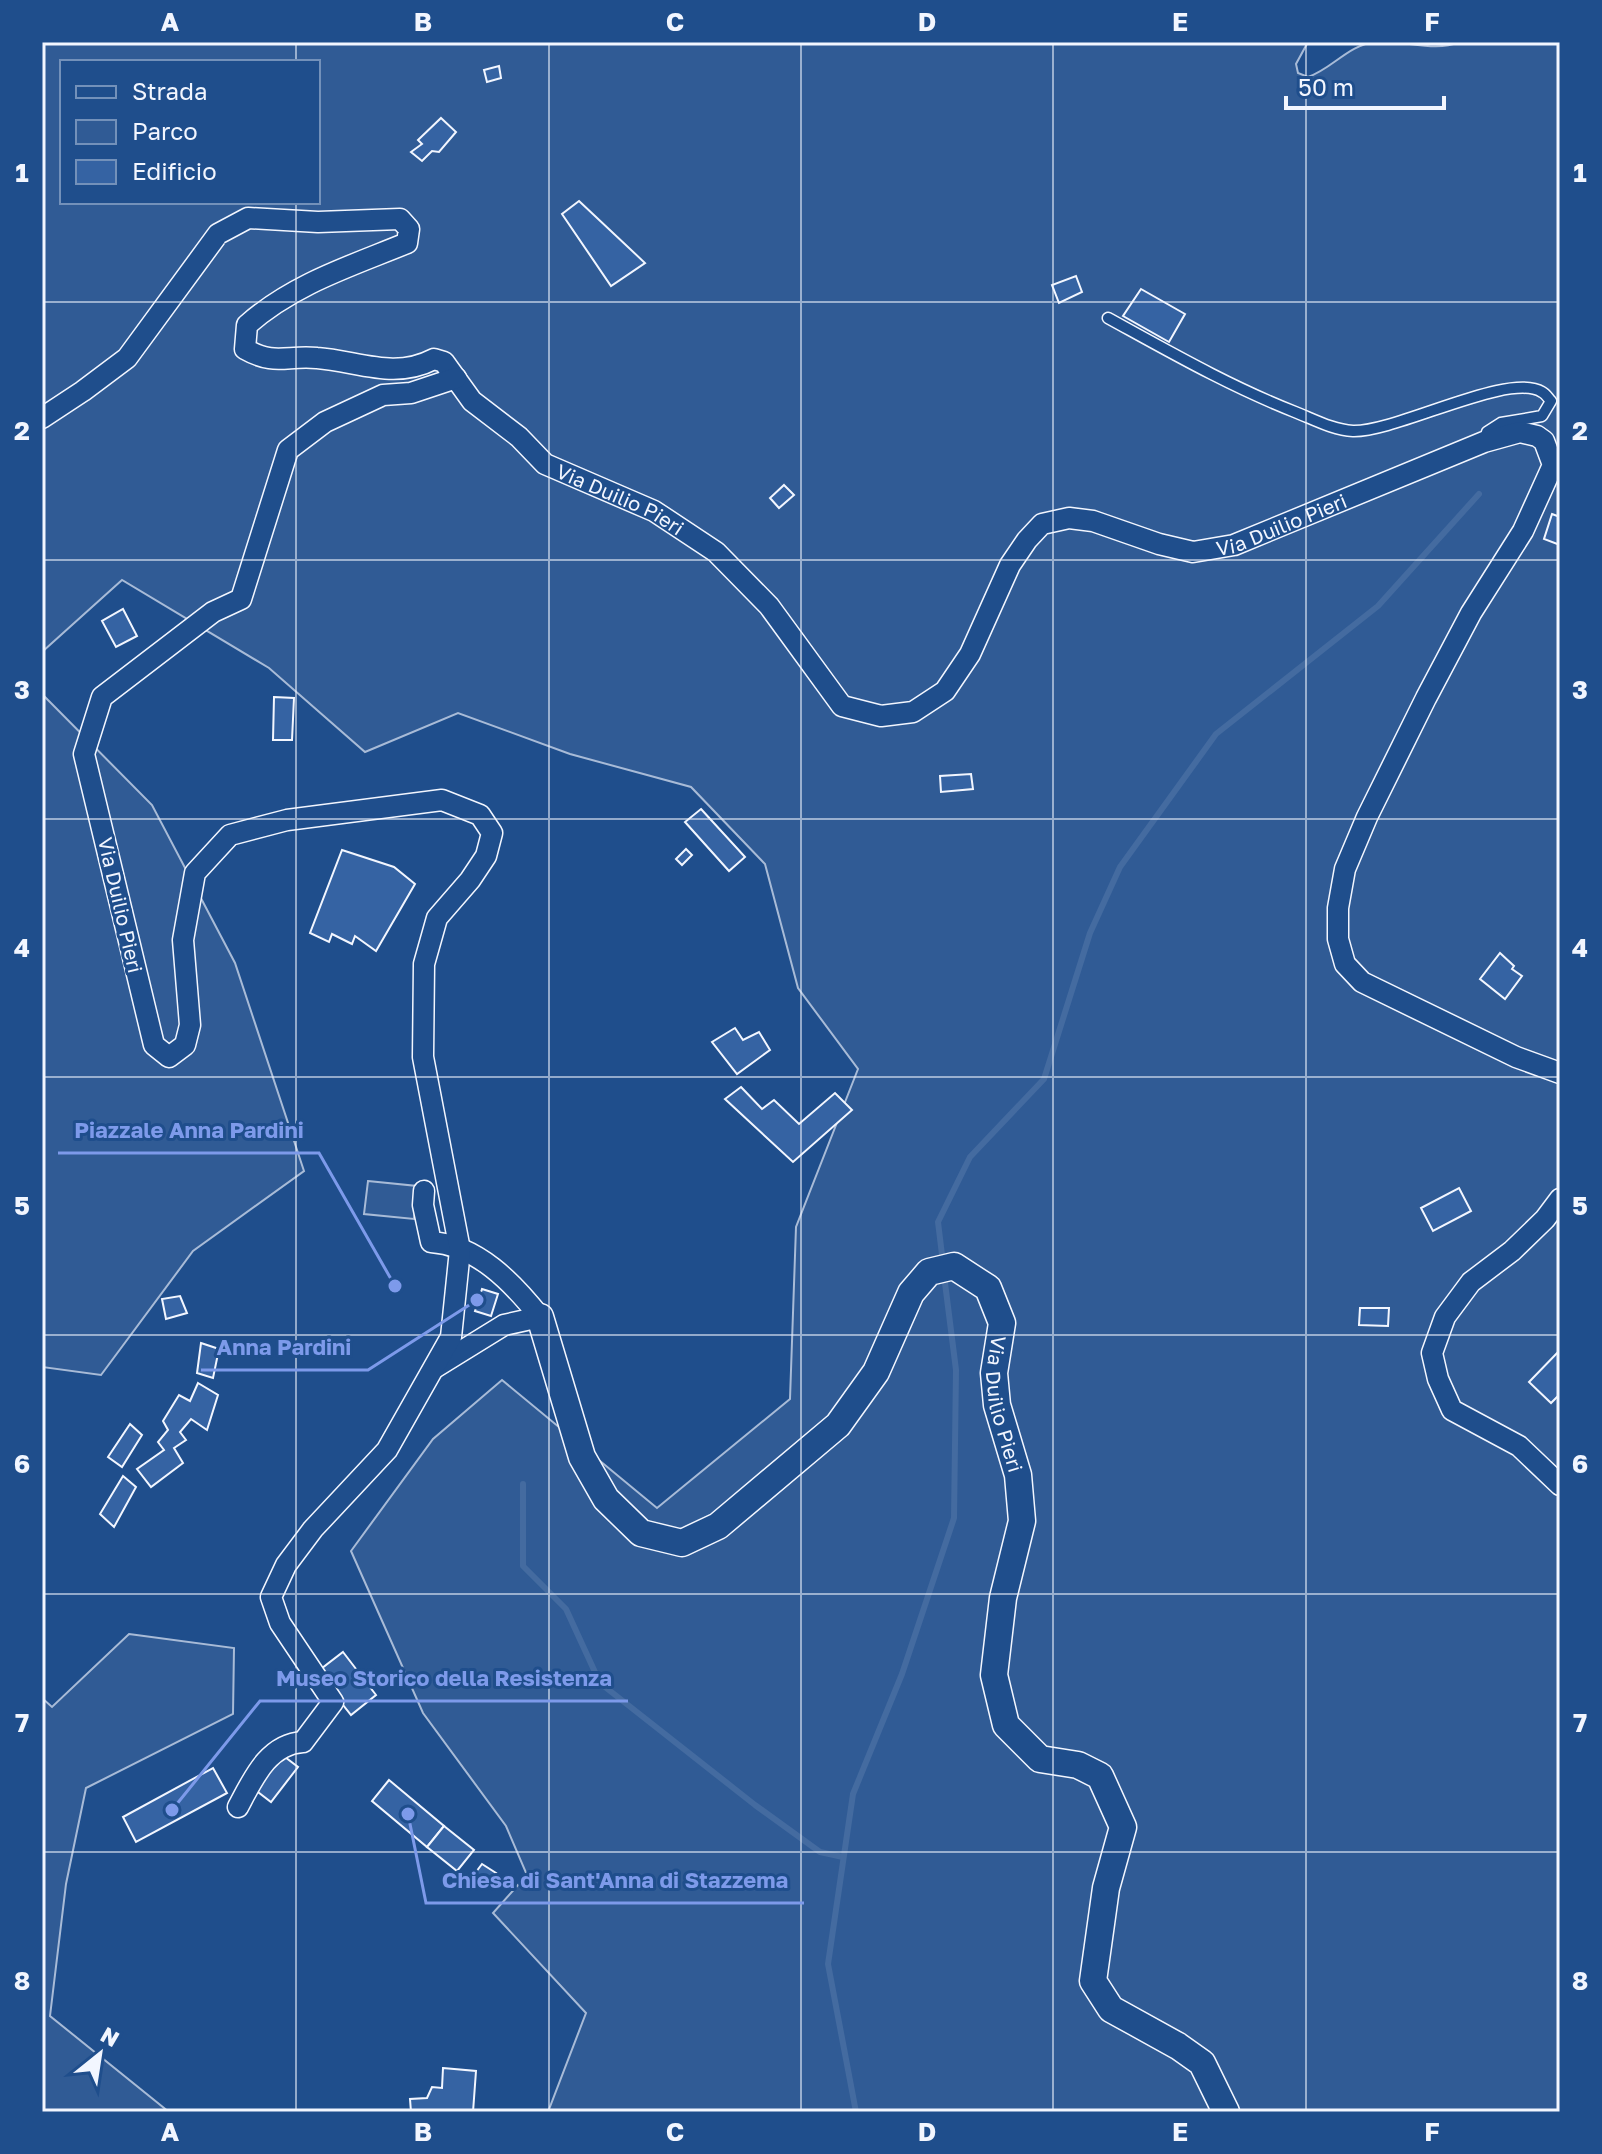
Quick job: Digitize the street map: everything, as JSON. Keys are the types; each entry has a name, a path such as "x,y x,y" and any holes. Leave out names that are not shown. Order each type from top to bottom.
{"street":[{"path":"42,418 127,358 218,234 248,218 318,222 400,219 409,229 407,243 305,285 269,306 247,325 245,349 263,359 318,358 380,370 402,370 434,359 444,362 456,378"},
{"name":"Via Duilio Pieri","path":"433,1369 451,1337 460,1250 423,1057 424,964 437,918 486,856 492,833 480,815 442,800 287,820 230,835 195,873 183,940 190,1025 185,1045 169,1057 154,1045 84,754 102,697 213,612 241,599 288,450 325,422 383,395 411,393 456,378 472,401 519,437 545,464 654,511 716,552 769,606 842,706 881,716 913,712 945,691 970,654 1010,565 1042,524 1069,518 1093,521 1159,544 1193,552 1234,545 1484,442 1520,432 1537,436 1544,441 1553,465 1544,489 1523,531 1471,613 1367,817 1345,869 1338,908 1338,939 1345,964 1362,982 1516,1057 1560,1073"},
{"path":"424,1191 423,1205 431,1242 448,1243 460,1250"},
{"path":"1560,1199 1545,1219 1512,1251 1471,1282 1445,1317 1432,1353 1438,1379 1452,1410 1519,1446 1560,1485"},
{"name":"Via Duilio Pieri","path":"460,1250 482,1261 517,1288 540,1317 582,1457 606,1499 641,1533 682,1543 718,1526 838,1425 876,1372 911,1293 942,1269 988,1288 1002,1323 994,1373 997,1405 1018,1475 1022,1521 1003,1598 994,1675 1006,1725 1040,1759 1078,1765 1100,1776 1123,1827 1106,1888 1093,1981 1111,2009 1202,2063 1226,2112"},
{"path":"238,1807 259,1768 287,1743 303,1742 333,1702 280,1623 271,1597 286,1565 313,1529 387,1450 433,1369 504,1325 540,1317"}],"lane":[{"path":"1108,318 1239,390 1349,431 1375,430 1493,391 1534,389 1551,401 1542,416 1501,423 1487,432 1484,442"}],"green space":[{"path":"42,42 1308,42 1296,64 1298,73 1308,77 1348,52 1375,42 1439,46 1458,42 1560,42 1560,2112 548,2112 586,2013 493,1913 527,1875 506,1826 423,1713 351,1551 433,1439 502,1380 657,1508 790,1399 796,1227 858,1069 798,988 765,864 691,787 570,754 458,713 365,752 269,668 122,580 42,652"},
{"path":"42,694 152,805 235,963 304,1171 193,1251 101,1375 42,1367"},
{"path":"368,1181 417,1186 414,1219 364,1214"},
{"path":"129,1634 234,1648 233,1714 86,1788 66,1884 50,2016 169,2112 42,2112 42,1698 52,1707"}],"building":[{"path":"499,66 501,78 487,82 484,70"},
{"path":"441,118 456,132 439,152 432,151 422,161 411,152 422,144 418,140"},
{"path":"579,201 645,263 611,286 562,214"},
{"path":"1076,276 1082,292 1059,303 1052,285"},
{"path":"1141,289 1185,314 1169,342 1123,316"},
{"path":"784,485 794,495 779,508 770,498"},
{"path":"1552,514 1560,517 1560,545 1544,539"},
{"path":"123,609 137,636 116,647 102,621"},
{"path":"274,697 294,698 292,740 273,740"},
{"path":"971,774 973,789 941,792 940,776"},
{"path":"701,809 745,857 729,871 685,822"},
{"path":"686,849 692,855 682,865 676,859"},
{"path":"342,850 394,867 415,884 376,951 355,936 352,944 332,934 329,942 310,933"},
{"path":"1500,953 1522,976 1505,999 1480,979"},
{"path":"735,1028 743,1040 759,1032 770,1050 737,1074 712,1042"},
{"path":"741,1087 762,1109 774,1100 799,1124 835,1093 852,1110 793,1162 725,1099"},
{"path":"1459,1188 1471,1211 1433,1231 1421,1208"},
{"path":"482,1289 498,1294 491,1316 475,1311"},
{"path":"180,1296 187,1313 166,1319 162,1299"},
{"path":"1360,1308 1389,1308 1388,1326 1359,1325"},
{"path":"201,1343 219,1349 213,1378 197,1373"},
{"path":"1560,1350 1560,1394 1551,1403 1529,1382"},
{"path":"198,1383 218,1395 207,1430 191,1419 180,1432 186,1440 174,1448 183,1463 151,1487 137,1469 164,1450 158,1442 168,1430 163,1421 179,1395 190,1401"},
{"path":"130,1424 142,1435 122,1467 108,1457"},
{"path":"123,1476 136,1487 114,1527 100,1514"},
{"path":"343,1652 376,1695 351,1715 317,1672"},
{"path":"281,1754 298,1767 271,1802 254,1789"},
{"path":"213,1768 227,1793 136,1842 123,1817"},
{"path":"389,1780 444,1826 427,1847 372,1801"},
{"path":"444,1826 474,1850 457,1871 427,1847"},
{"path":"482,1864 496,1873 487,1886 473,1876"},
{"path":"443,2068 476,2071 473,2112 411,2112 410,2099 427,2098 432,2087 442,2088"}],"waterway":[{"path":"943,1263 938,1222 970,1157 1044,1079 1090,933 1120,867 1216,734 1378,606 1479,494"},
{"path":"856,2112 828,1964 853,1794 902,1674 954,1518 956,1370 944,1275"},
{"path":"523,1484 523,1566 566,1609 600,1683 820,1852 843,1857"}],"place":[{"name":"Piazzale Anna Pardini","path":"395,1286"},
{"name":"Anna Pardini","path":"477,1300"},
{"name":"Museo Storico della Resistenza","path":"172,1810"},
{"name":"Chiesa di Sant'Anna di Stazzema","path":"408,1814"}]}
